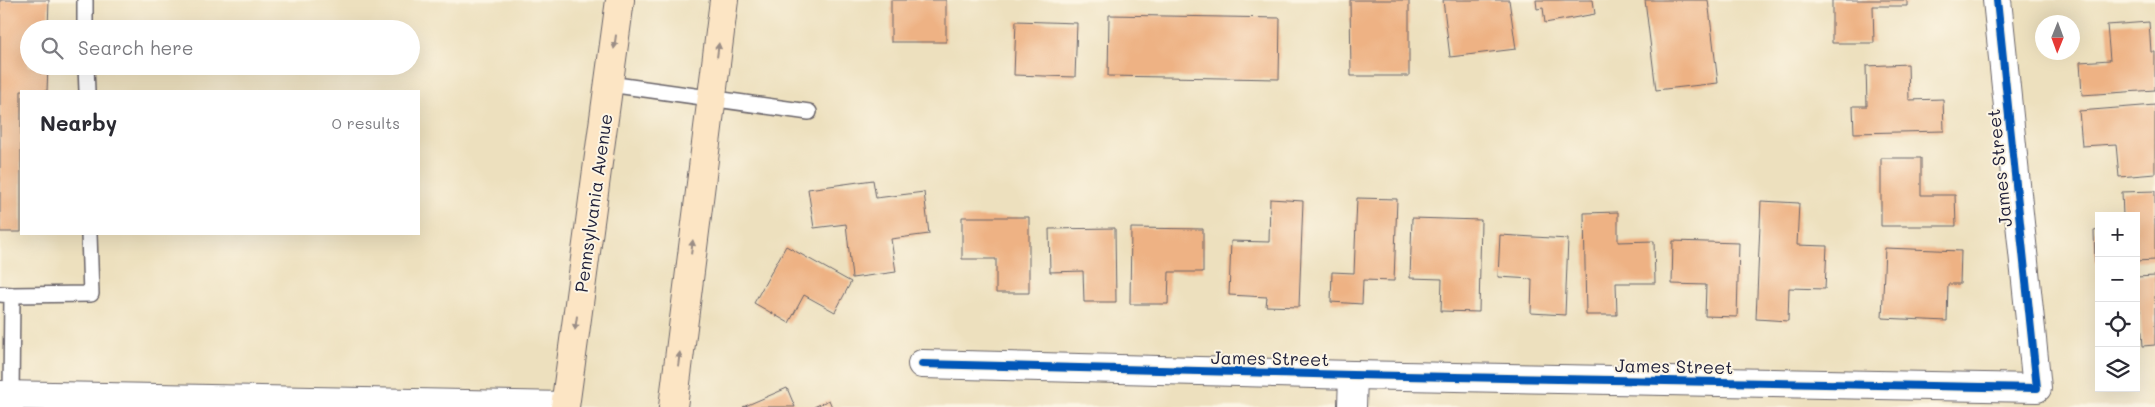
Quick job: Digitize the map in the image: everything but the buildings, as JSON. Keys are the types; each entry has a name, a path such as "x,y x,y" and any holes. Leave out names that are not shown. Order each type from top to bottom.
{"main road":[{"name":"Pennsylvania Avenue","path":"565,406 620,0"},
{"path":"673,407 724,0"}],"street":[{"name":"James Street","path":"922,364 1353,375 2037,388 1998,0"},
{"path":"1352,407 1353,375"},
{"path":"11,398 565,406"}],"lane":[{"path":"85,0 85,20"},
{"path":"86,75 86,90"},
{"path":"609,84 809,112"},
{"path":"11,398 6,295 90,294 89,235"}],"cycle path":[{"path":"922,364 1353,375 2037,388 1997,0"}]}
